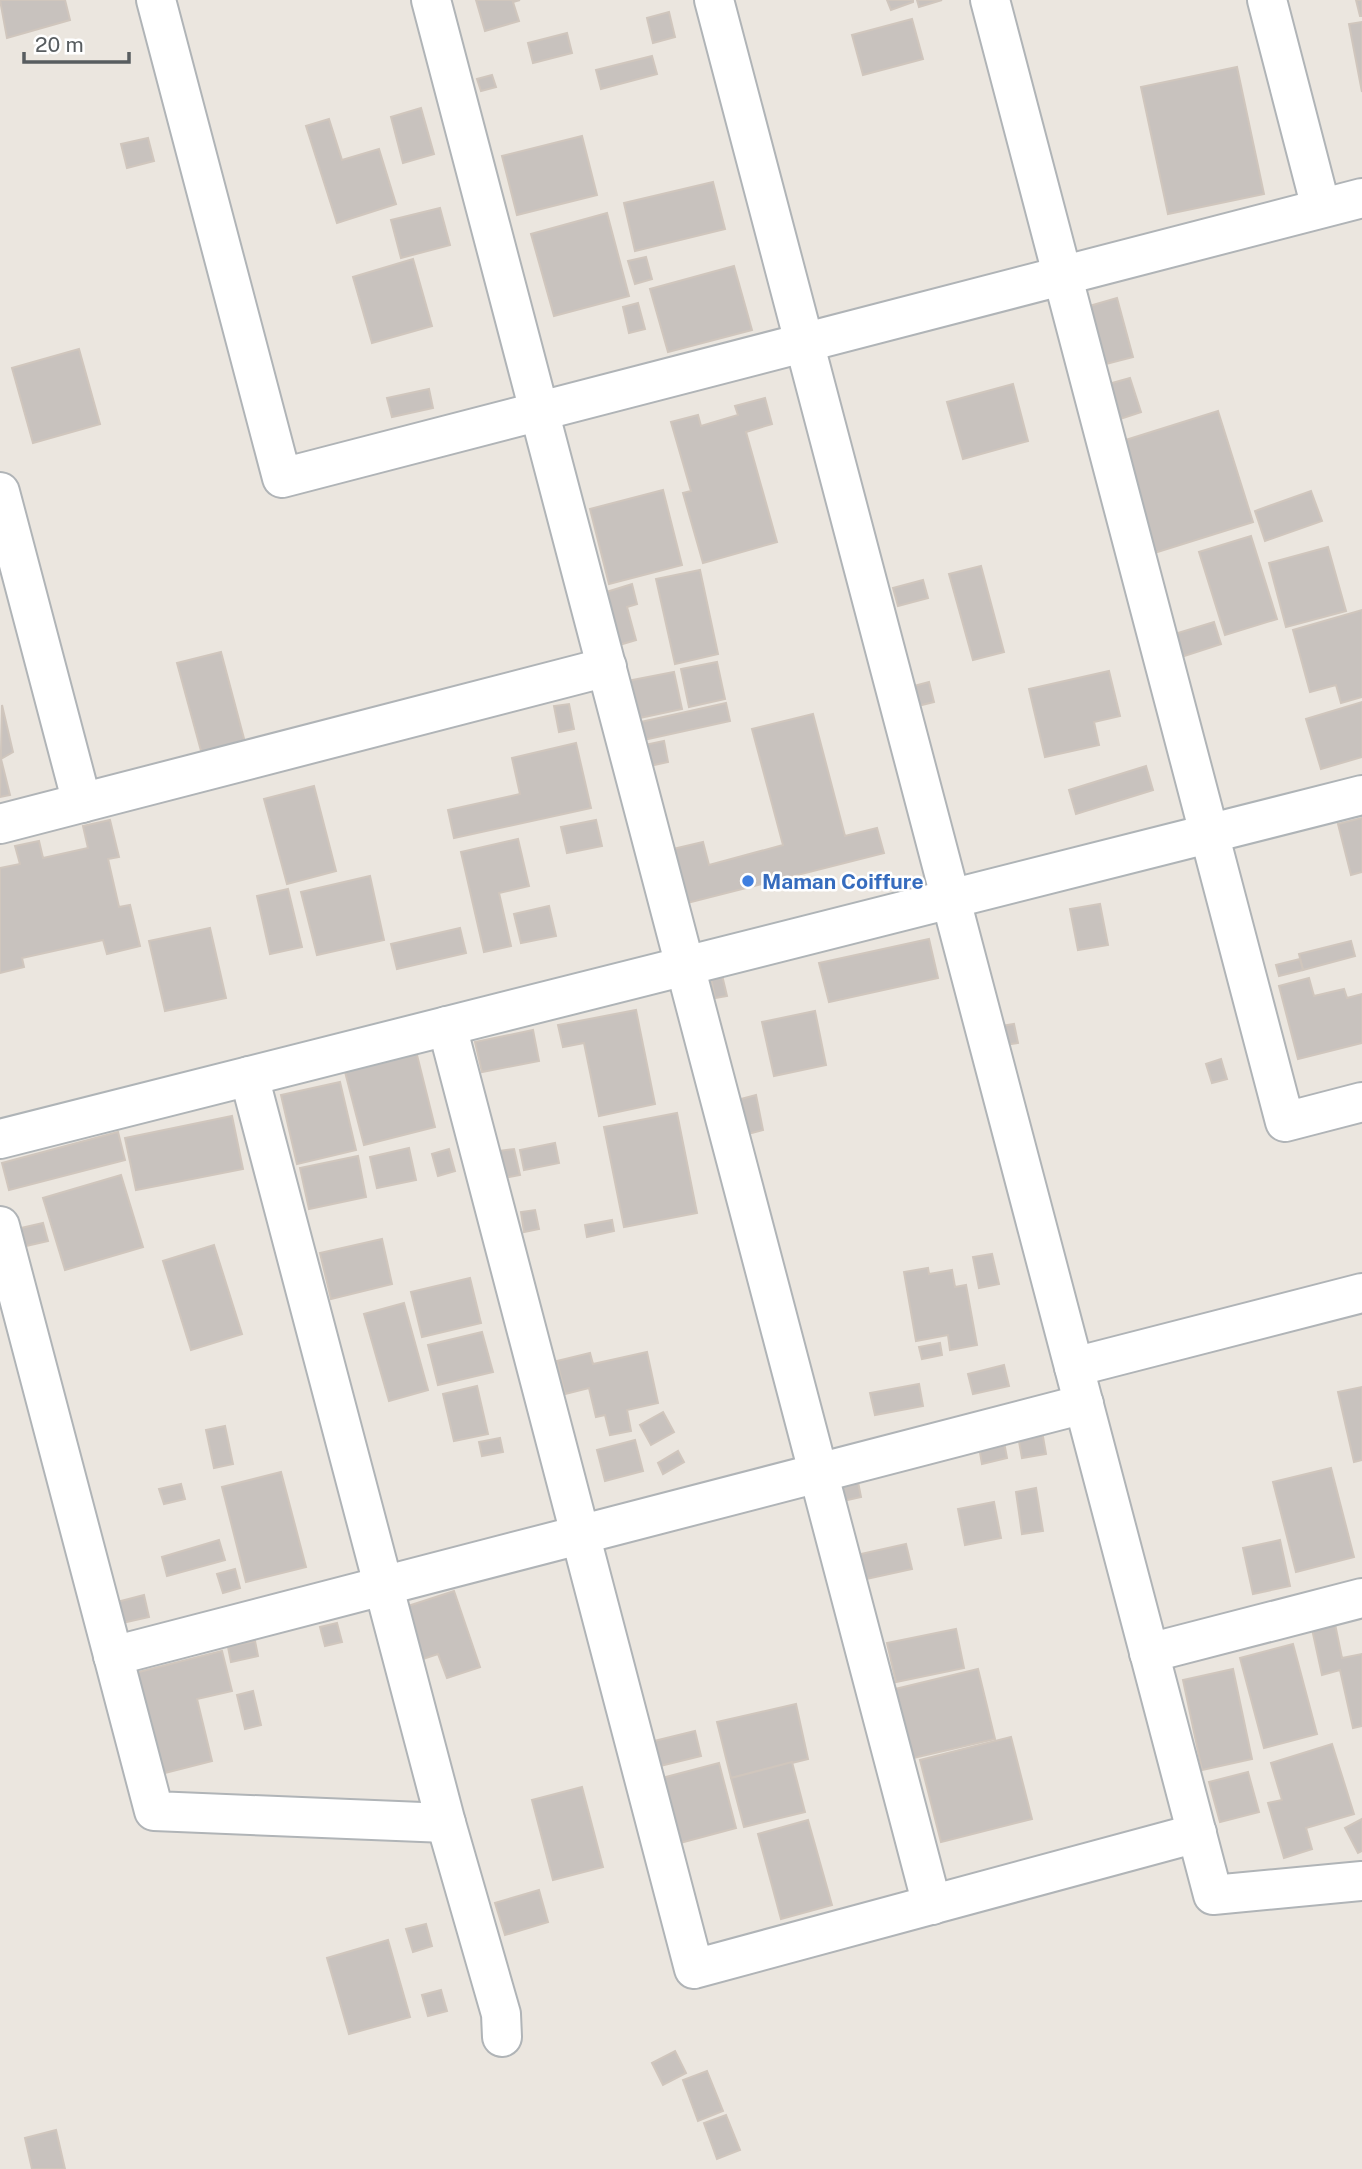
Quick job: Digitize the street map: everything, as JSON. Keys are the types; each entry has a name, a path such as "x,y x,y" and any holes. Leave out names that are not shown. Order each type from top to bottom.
{"street":[{"path":"156,0 282,478 1362,198"},
{"path":"431,0 932,1905"},
{"path":"714,0 1213,1895 1362,1881"},
{"path":"990,0 1285,1122 1362,1102"},
{"path":"1267,0 1321,208"},
{"path":"0,492 82,803"},
{"path":"0,824 607,667"},
{"path":"0,1139 1362,795"},
{"path":"447,1027 694,1969 1197,1833"},
{"path":"249,1076 446,1823 501,2014 502,2037"},
{"path":"0,1226 154,1811 446,1823"},
{"path":"1074,1367 1362,1293"},
{"path":"113,1656 1084,1404"},
{"path":"1149,1653 1362,1598"}],"building":[{"path":"0,0 65,0 70,20 7,38"},
{"path":"476,0 520,0 513,2 519,21 485,31"},
{"path":"887,0 913,0 913,2 891,10"},
{"path":"917,0 942,0 919,7"},
{"path":"1356,0 1362,0 1362,16 1360,16"},
{"path":"669,12 675,37 653,43 647,18"},
{"path":"912,19 923,59 863,75 852,35"},
{"path":"1362,22 1362,92 1349,24"},
{"path":"567,33 572,53 533,63 528,43"},
{"path":"652,56 657,74 601,89 596,70"},
{"path":"1237,67 1264,194 1168,214 1141,87"},
{"path":"492,75 496,87 481,91 477,79"},
{"path":"421,108 434,154 403,163 391,117"},
{"path":"329,119 342,160 379,149 396,204 337,223 306,126"},
{"path":"582,136 597,195 517,215 502,156"},
{"path":"148,138 154,161 127,168 121,144"},
{"path":"713,182 725,229 635,251 624,203"},
{"path":"440,208 450,245 401,258 391,220"},
{"path":"607,213 629,296 554,316 531,234"},
{"path":"646,257 652,279 635,284 628,261"},
{"path":"413,259 432,326 372,343 353,277"},
{"path":"734,266 752,330 668,352 650,289"},
{"path":"1117,298 1133,357 1102,365 1086,307"},
{"path":"638,303 645,329 629,333 623,307"},
{"path":"79,349 100,424 33,443 12,368"},
{"path":"1130,378 1141,412 1117,420 1105,385"},
{"path":"1013,384 1028,441 963,459 947,402"},
{"path":"429,389 433,408 392,417 387,398"},
{"path":"765,398 772,424 746,432 777,542 703,563 683,493 691,491 671,422 698,415 701,426 738,415 735,406"},
{"path":"1218,411 1253,522 1148,555 1113,444"},
{"path":"663,490 682,565 609,584 590,509"},
{"path":"1311,491 1322,521 1265,541 1255,511"},
{"path":"1251,536 1277,619 1225,635 1199,552"},
{"path":"1328,547 1346,611 1286,627 1269,563"},
{"path":"981,566 1004,652 973,660 949,574"},
{"path":"700,570 718,654 675,664 656,579"},
{"path":"923,580 928,598 898,606 893,588"},
{"path":"632,584 637,604 627,607 636,640 616,646 600,594"},
{"path":"1362,610 1362,697 1341,703 1336,685 1310,692 1293,630"},
{"path":"1214,622 1221,644 1172,660 1165,637"},
{"path":"221,652 246,746 203,758 177,663"},
{"path":"717,662 725,699 689,707 681,669"},
{"path":"1109,671 1120,716 1094,722 1099,745 1045,757 1029,689"},
{"path":"674,672 682,709 635,719 627,681"},
{"path":"929,682 934,702 918,706 914,686"},
{"path":"1362,702 1362,757 1321,769 1306,719"},
{"path":"726,703 730,721 639,741 636,723"},
{"path":"569,704 574,729 559,732 554,706"},
{"path":"2,705 13,752 1,759 10,795 0,797"},
{"path":"813,714 845,836 877,828 884,853 687,903 673,849 703,842 709,865 783,845 752,729"},
{"path":"664,741 668,762 645,767 640,746"},
{"path":"576,743 591,808 454,838 448,810 520,794 512,758"},
{"path":"1146,766 1153,790 1076,814 1069,790"},
{"path":"314,786 336,871 287,884 264,799"},
{"path":"1362,818 1362,872 1351,875 1338,824"},
{"path":"110,820 119,857 108,859 119,907 130,905 140,946 107,954 103,940 22,958 24,967 0,973 0,868 20,864 15,846 39,841 43,858 88,848 83,826"},
{"path":"596,820 602,846 567,853 561,827"},
{"path":"518,839 529,886 499,893 511,946 484,952 461,852"},
{"path":"370,876 384,940 317,955 301,892"},
{"path":"288,889 302,947 270,954 257,896"},
{"path":"1100,904 1108,945 1078,950 1070,909"},
{"path":"549,906 556,936 521,943 514,914"},
{"path":"210,928 226,998 165,1011 149,941"},
{"path":"460,928 466,953 397,969 391,944"},
{"path":"929,939 938,978 829,1002 819,963"},
{"path":"1351,941 1355,956 1303,970 1299,954"},
{"path":"1300,959 1303,970 1279,976 1276,965"},
{"path":"722,975 727,996 715,998 711,978"},
{"path":"1309,978 1314,996 1344,989 1347,998 1362,994 1362,1043 1298,1059 1279,986"},
{"path":"636,1010 655,1104 599,1116 584,1043 563,1047 558,1025"},
{"path":"815,1011 826,1065 774,1076 762,1022"},
{"path":"1014,1024 1018,1043 1004,1045 1001,1026"},
{"path":"533,1030 539,1061 482,1072 475,1042"},
{"path":"416,1051 435,1127 364,1145 344,1068"},
{"path":"1221,1059 1227,1079 1212,1083 1206,1064"},
{"path":"340,1082 356,1150 297,1164 281,1095"},
{"path":"756,1095 763,1130 748,1134 741,1099"},
{"path":"677,1113 697,1213 624,1227 604,1127"},
{"path":"232,1116 243,1169 136,1190 125,1138"},
{"path":"118,1132 125,1160 9,1190 2,1163"},
{"path":"555,1143 559,1163 524,1170 520,1150"},
{"path":"409,1148 416,1180 377,1188 370,1157"},
{"path":"449,1149 455,1171 438,1176 432,1154"},
{"path":"514,1149 520,1175 504,1178 498,1151"},
{"path":"358,1156 366,1197 309,1209 300,1168"},
{"path":"121,1175 143,1247 65,1270 43,1198"},
{"path":"535,1210 539,1229 524,1232 521,1212"},
{"path":"612,1220 614,1231 587,1237 585,1225"},
{"path":"43,1223 48,1241 26,1246 21,1228"},
{"path":"382,1239 392,1284 331,1299 320,1253"},
{"path":"214,1245 242,1334 191,1350 163,1261"},
{"path":"992,1254 999,1284 979,1288 973,1257"},
{"path":"928,1268 929,1274 952,1270 955,1287 966,1285 977,1345 950,1350 948,1335 916,1341 904,1272"},
{"path":"470,1278 481,1323 422,1337 411,1292"},
{"path":"404,1303 428,1390 389,1401 364,1314"},
{"path":"482,1332 493,1372 438,1385 428,1345"},
{"path":"940,1343 942,1355 922,1359 919,1347"},
{"path":"647,1352 658,1403 627,1410 631,1431 610,1435 605,1415 596,1417 589,1388 565,1394 557,1361 590,1353 593,1364"},
{"path":"1004,1365 1009,1386 973,1394 968,1374"},
{"path":"919,1384 923,1406 875,1415 870,1393"},
{"path":"477,1386 488,1434 454,1441 443,1394"},
{"path":"1362,1387 1362,1460 1354,1462 1338,1392"},
{"path":"663,1412 674,1432 651,1445 640,1425"},
{"path":"225,1426 233,1464 214,1468 206,1430"},
{"path":"1042,1431 1046,1454 1022,1458 1018,1436"},
{"path":"500,1438 503,1452 482,1456 479,1442"},
{"path":"635,1440 643,1471 605,1481 597,1450"},
{"path":"1004,1442 1007,1458 982,1464 979,1447"},
{"path":"678,1451 684,1462 663,1474 658,1463"},
{"path":"1331,1468 1354,1557 1296,1572 1273,1482"},
{"path":"281,1472 306,1567 246,1582 222,1487"},
{"path":"857,1477 861,1497 843,1501 839,1480"},
{"path":"181,1484 185,1499 164,1504 159,1489"},
{"path":"1036,1488 1043,1531 1022,1534 1016,1492"},
{"path":"994,1502 1001,1538 965,1545 958,1509"},
{"path":"219,1540 225,1560 167,1576 162,1557"},
{"path":"1280,1540 1290,1586 1253,1594 1243,1548"},
{"path":"906,1544 912,1569 857,1581 852,1556"},
{"path":"235,1569 240,1588 223,1593 217,1574"},
{"path":"454,1591 480,1667 447,1678 438,1654 420,1660 402,1608"},
{"path":"144,1595 149,1617 122,1623 117,1602"},
{"path":"337,1623 342,1642 325,1646 320,1627"},
{"path":"1335,1624 1342,1658 1362,1654 1362,1726 1353,1728 1340,1670 1322,1675 1312,1629"},
{"path":"956,1629 964,1668 896,1682 887,1643"},
{"path":"255,1641 258,1656 231,1662 228,1647"},
{"path":"1293,1644 1317,1734 1264,1748 1240,1658"},
{"path":"222,1651 232,1691 197,1699 212,1761 157,1775 131,1674"},
{"path":"978,1669 995,1739 909,1759 891,1690"},
{"path":"1233,1669 1252,1759 1202,1770 1183,1680"},
{"path":"253,1691 261,1725 245,1729 237,1695"},
{"path":"796,1704 808,1759 731,1778 717,1722"},
{"path":"695,1731 701,1756 656,1767 650,1742"},
{"path":"1011,1737 1032,1819 941,1842 920,1760"},
{"path":"1332,1744 1354,1814 1306,1828 1312,1849 1284,1858 1268,1803 1282,1800 1271,1763"},
{"path":"792,1762 805,1812 744,1827 731,1778"},
{"path":"719,1763 736,1828 680,1843 662,1778"},
{"path":"1248,1772 1259,1812 1220,1822 1209,1782"},
{"path":"582,1787 603,1867 553,1880 532,1800"},
{"path":"1362,1819 1362,1851 1358,1853 1345,1828"},
{"path":"808,1820 832,1905 781,1919 758,1834"},
{"path":"539,1890 548,1922 505,1935 495,1903"},
{"path":"426,1924 432,1946 413,1952 406,1929"},
{"path":"388,1940 410,2017 349,2034 327,1958"},
{"path":"441,1990 447,2011 428,2016 422,1995"},
{"path":"675,2051 686,2073 663,2085 652,2063"},
{"path":"707,2071 723,2111 698,2121 683,2080"},
{"path":"726,2115 740,2150 717,2159 704,2123"},
{"path":"56,2130 65,2169 32,2169 25,2138"}],"place":[{"name":"Maman Coiffure","path":"748,881"}]}
